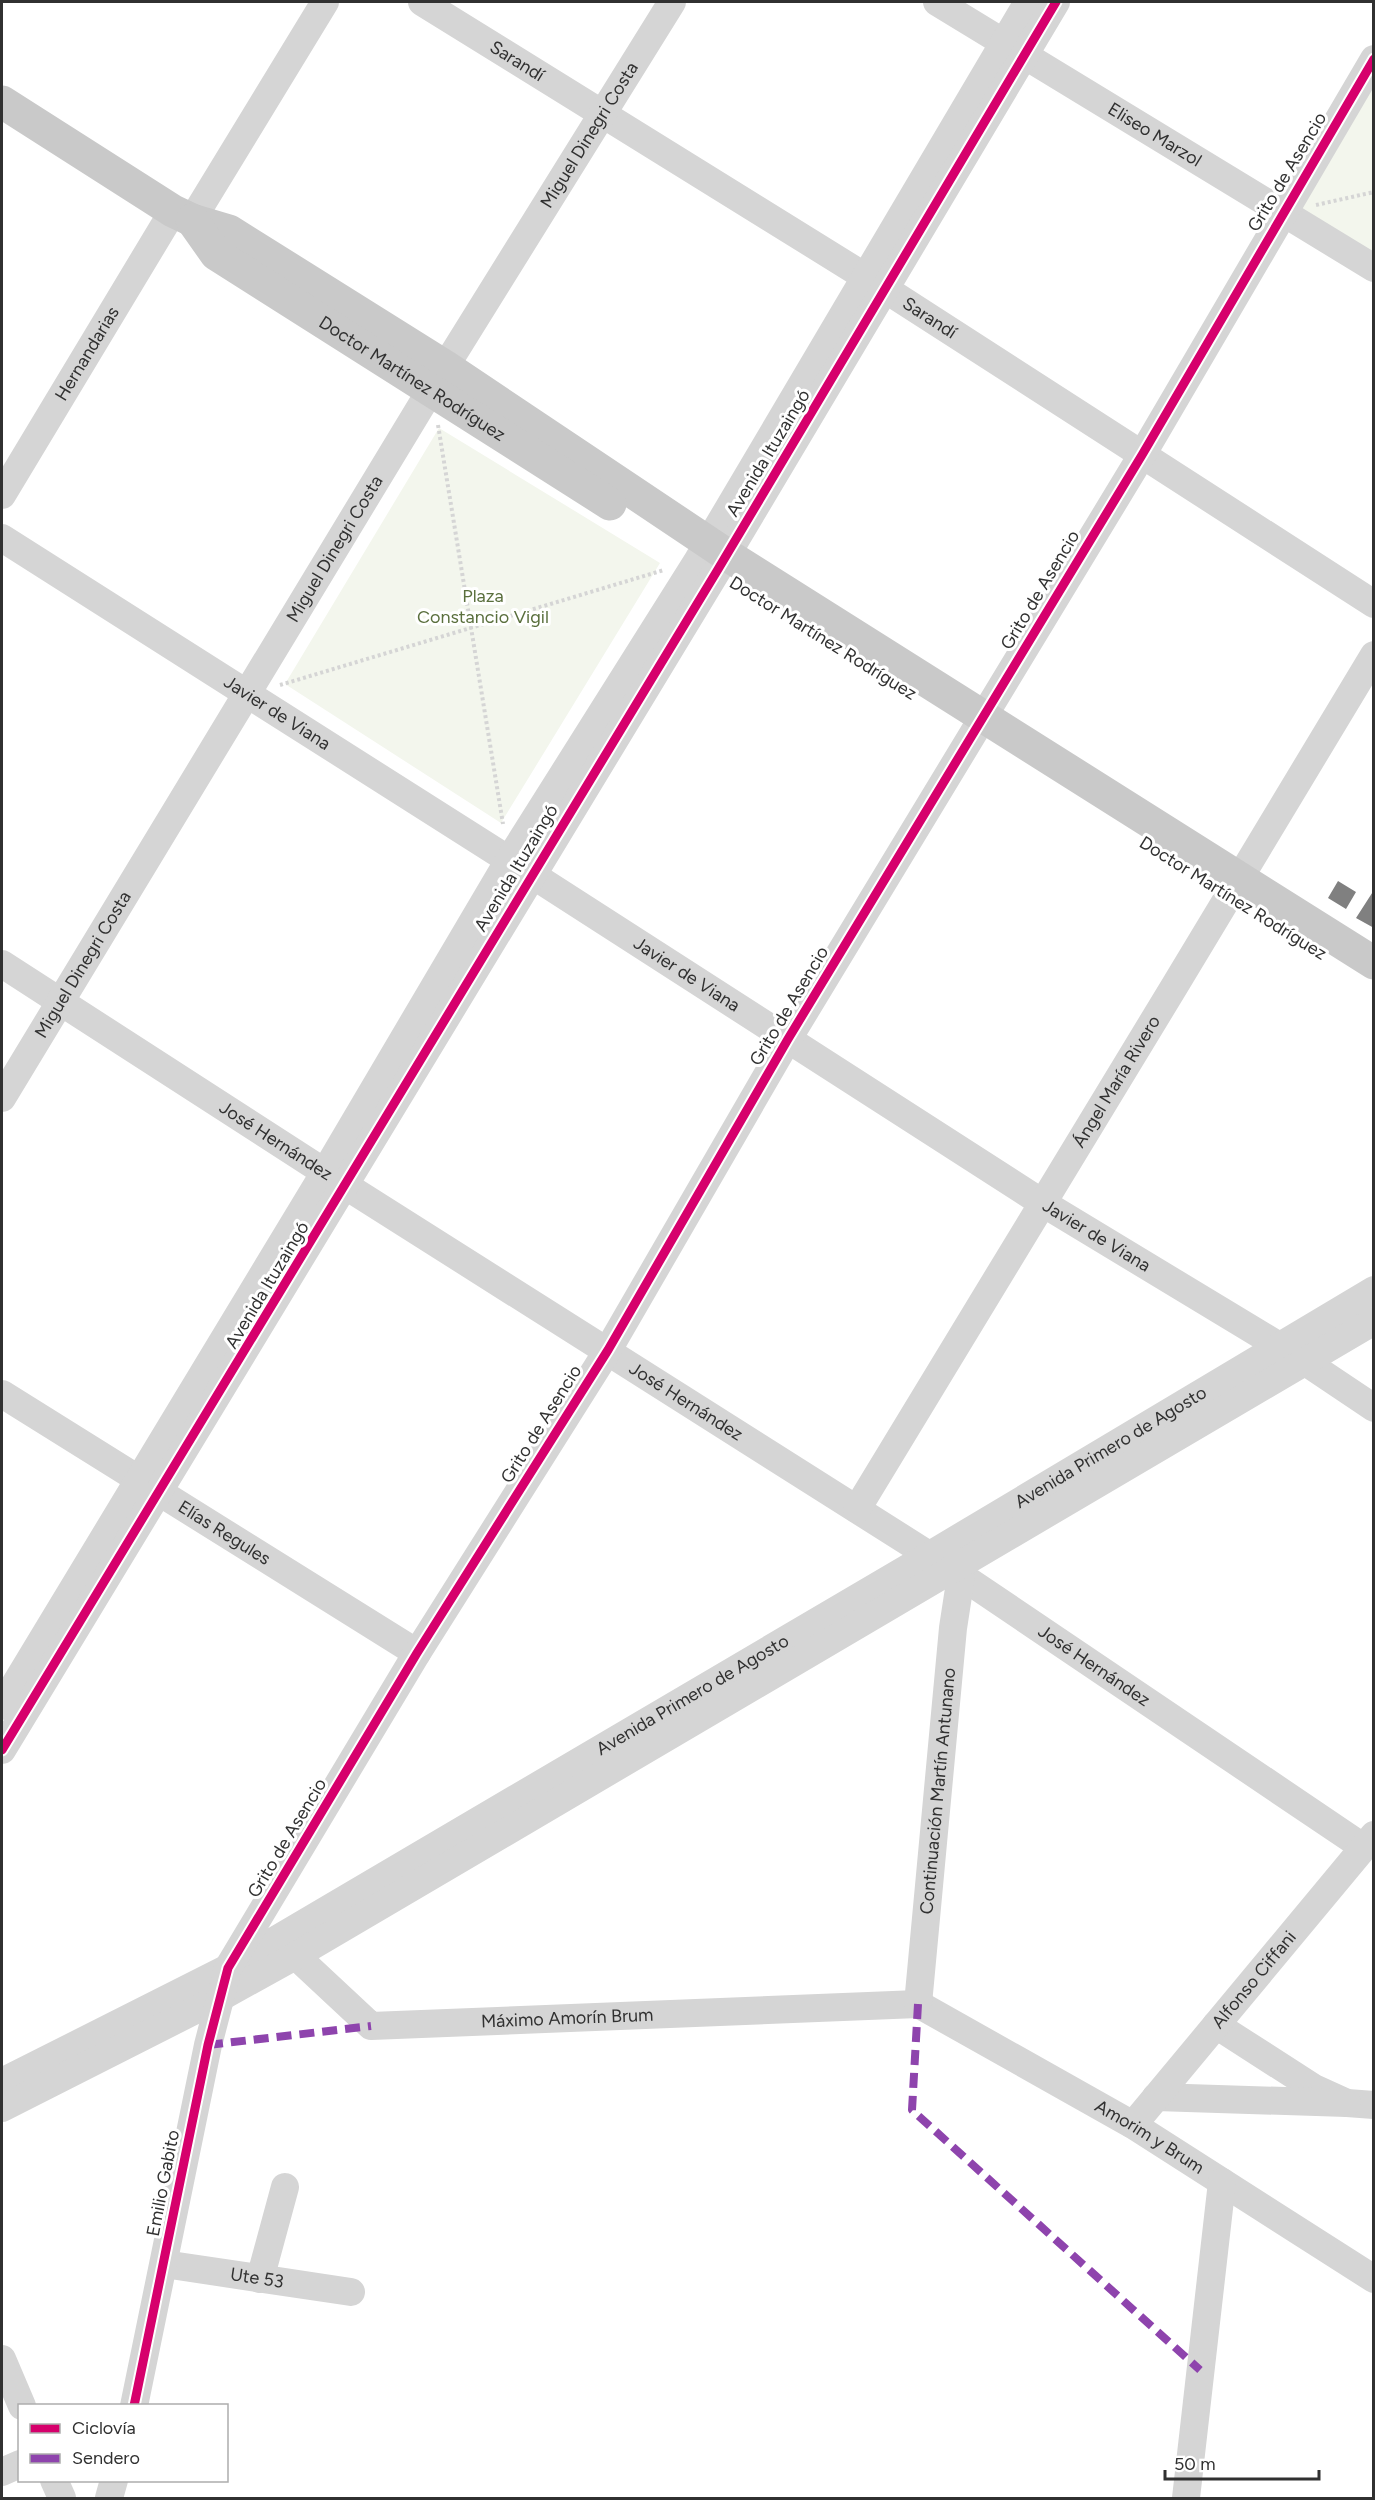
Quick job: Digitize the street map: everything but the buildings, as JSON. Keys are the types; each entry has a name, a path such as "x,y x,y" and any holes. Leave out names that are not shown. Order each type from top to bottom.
{"main road":[{"name":"Doctor Martínez Rodríguez","path":"4,107 183,216 216,254 439,377 712,557 1236,888 1374,986"},
{"name":"Doctor Martínez Rodríguez","path":"1236,888 1374,963"}],"street":[{"name":"Hernandarias","path":"2,495 183,216 326,2"},
{"name":"Sarandí","path":"422,2 876,284 1374,604"},
{"name":"Miguel Dinegri Costa","path":"2,1098 439,377 672,2"},
{"name":"Eliseo Marzol","path":"937,2 1015,47 1374,268"},
{"name":"Avenida Ituzaingó","path":"1015,47 1028,2"},
{"name":"Avenida Ituzaingó","path":"2,1750 148,1487 335,1179 520,867 712,557 1015,47 1056,2"},
{"name":"Grito de Asencio","path":"277,1938 417,1653 608,1350 788,1039 1142,455 1282,212 1374,59"},
{"name":"Javier de Viana","path":"2,538 1041,1202 1304,1361 1374,1408"},
{"name":"Ángel María Rivero","path":"857,1509 1041,1202 1236,888 1374,655"},
{"name":"José Hernández","path":"2,964 335,1179 857,1509 1368,1841"},
{"name":"Avenida Primero de Agosto","path":"947,1567 1278,1346 1374,1290"},
{"name":"Avenida Primero de Agosto","path":"2,2082 228,1968 277,1938 947,1567 1374,1321"},
{"name":"Elías Regules","path":"2,1394 417,1653"},
{"name":"Avenida Ituzaingó","path":"2,1706 148,1487"},
{"name":"Continuación Martín Antunano","path":"918,2004 952,1640 947,1567"},
{"name":"Alfonso Ciffani","path":"1133,2125 1368,1841"},
{"name":"Avenida Primero de Agosto","path":"2,2108 221,1998 277,1938"},
{"name":"Máximo Amorín Brum","path":"277,1938 371,2026 918,2004"},
{"name":"Emilio Gabito","path":"135,2404 208,2045 228,1968"},
{"name":"Amorim y Brum","path":"918,2004 1133,2125 1374,2279"},
{"path":"1216,2025 1314,2088 1360,2104"},
{"path":"1156,2097 1360,2104"},
{"path":"1186,2499 1222,2182"},
{"path":"260,2279 285,2187"},
{"name":"Ute 53","path":"164,2264 351,2292"},
{"path":"2,2359 21,2404"},
{"path":"2,2472 18,2465"},
{"path":"54,2482 62,2499"},
{"path":"109,2499 114,2482"}],"path":[{"path":"1282,212 1374,192"},
{"path":"439,377 471,628 520,867"},
{"path":"248,695 712,557"}],"green space":[{"path":"1373,81 1373,255 1297,210"},
{"name":"Plaza Constancio Vigil","path":"439,428 660,563 501,823 285,684"}],"marked path":[{"path":"918,2004 912,2110 1200,2370"},
{"path":"208,2045 371,2026"}],"cycle path":[{"path":"2,1750 717,571 1056,2"},
{"path":"134,2404 208,2045 228,1968 417,1653 608,1350 788,1039 1142,455 1374,59"}]}
